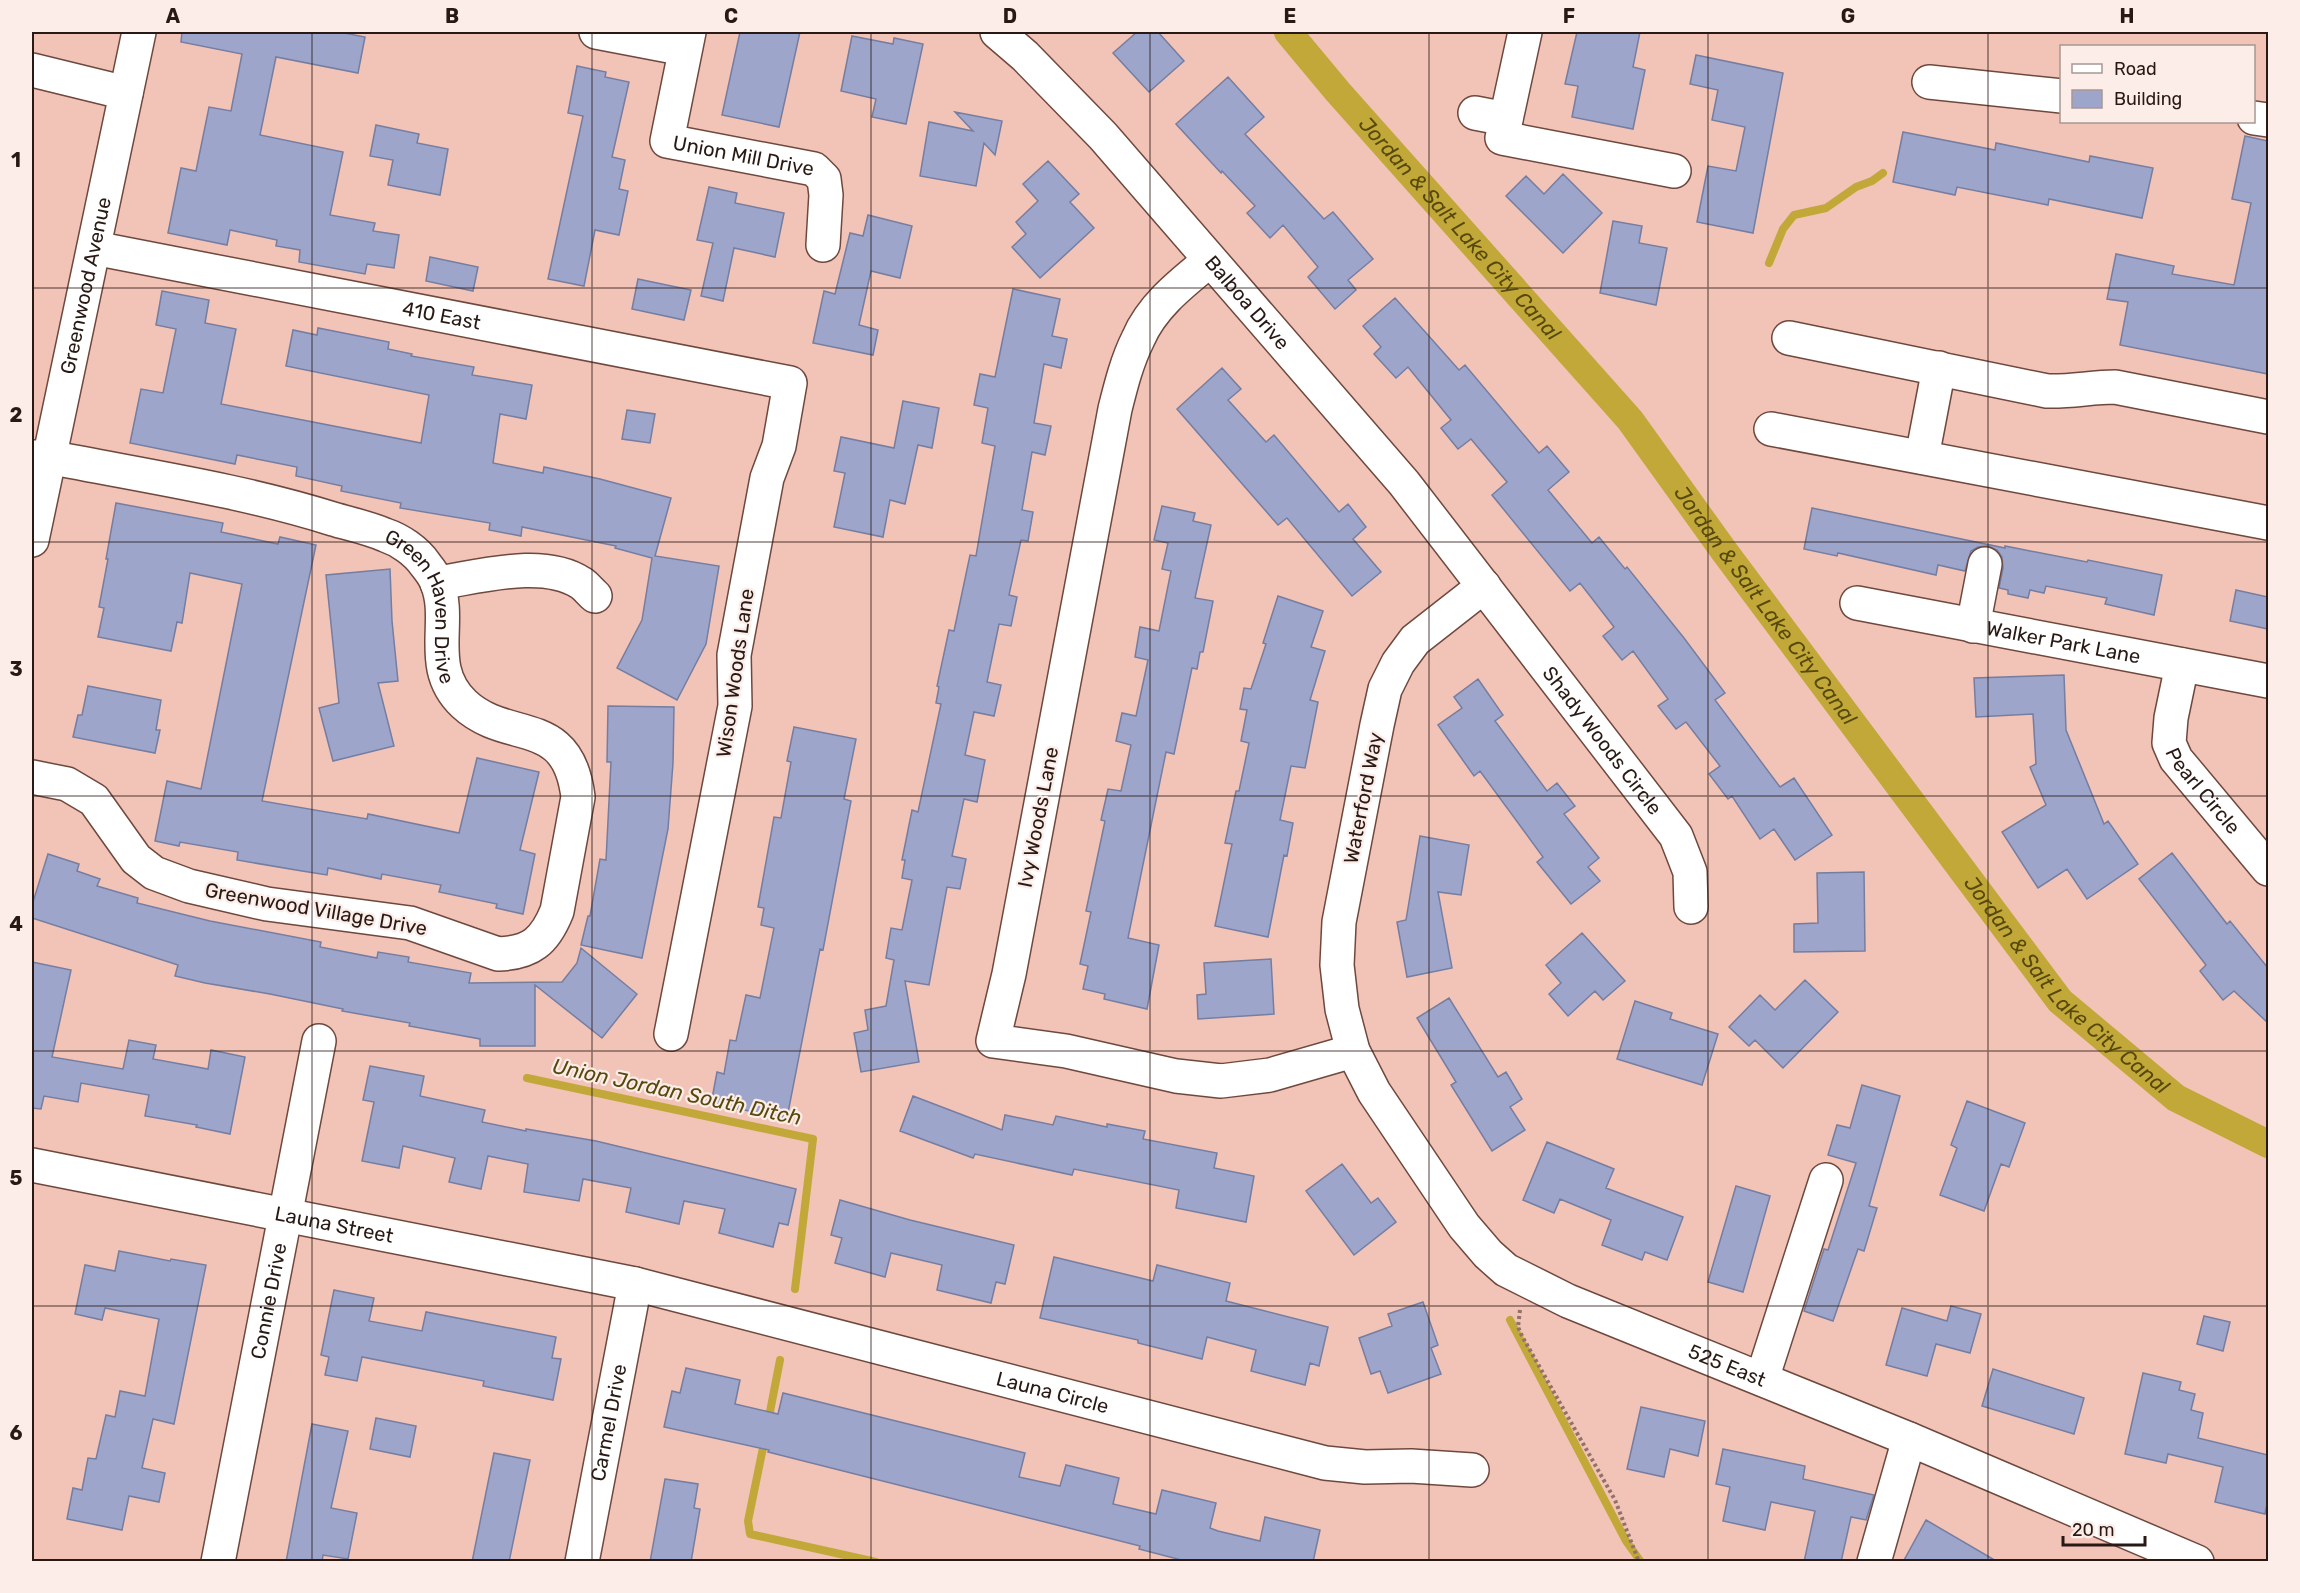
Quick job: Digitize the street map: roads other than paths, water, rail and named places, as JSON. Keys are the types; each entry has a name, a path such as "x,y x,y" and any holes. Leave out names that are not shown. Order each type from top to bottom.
{"street":[{"name":"Greenwood Avenue","path":"32,540 40,457 94,248 139,32"},
{"path":"596,32 687,40"},
{"name":"Balboa Drive","path":"997,32 1025,56 1103,136 1209,261 1404,483 1484,586"},
{"path":"1525,32 1494,124 1674,171"},
{"name":"Union Mill Drive","path":"687,40 667,141 814,169 824,179 826,195 823,245"},
{"path":"32,70 126,93"},
{"path":"1929,82 2060,96"},
{"name":"410 East","path":"94,248 790,383"},
{"name":"Ivy Woods Lane","path":"1209,261 1160,305 1138,337 1124,374 1115,409 1009,974 993,1041 1066,1051 1176,1076 1221,1081 1270,1075 1353,1051"},
{"path":"1789,338 2047,391 2069,392 2115,387 2268,417"},
{"path":"1922,457 1939,368"},
{"name":"Wison Woods Lane","path":"671,1034 735,706 734,655 767,478 778,446 790,383"},
{"path":"1771,429 2268,523"},
{"name":"Green Haven Drive","path":"40,457 285,504 387,535 417,555 437,583 441,602 443,665 454,694 481,717 539,735 551,742 563,754 576,780 577,811 557,911 547,933 531,948"},
{"path":"1973,626 1985,564"},
{"path":"437,583 523,570 540,571 559,574 580,583 595,596"},
{"name":"Shady Woods Circle","path":"1484,586 1676,836 1690,872 1691,907"},
{"name":"Waterford Way","path":"1353,1051 1342,1009 1336,965 1339,922 1385,689 1398,663 1415,640 1484,586"},
{"name":"Walker Park Lane","path":"1857,603 2268,681"},
{"name":"Pearl Circle","path":"2182,664 2171,718 2169,743 2176,759 2268,868"},
{"name":"Greenwood Village Drive","path":"32,777 68,784 82,791 94,800 136,859 154,873 189,886 267,904 410,923 498,954 514,954 531,948"},
{"name":"Connie Drive","path":"218,1562 319,1041"},
{"name":"525 East","path":"1353,1051 1374,1092 1464,1226 1488,1254 1506,1270 1568,1301 1909,1439 2197,1562"},
{"name":"Launa Street","path":"32,1165 635,1284"},
{"path":"1762,1379 1826,1180"},
{"name":"Launa Circle","path":"635,1284 1325,1463 1365,1467 1411,1466 1472,1470"},
{"name":"Carmel Drive","path":"582,1562 635,1284"},
{"path":"1874,1562 1909,1439"}],"waterway":[{"name":"Jordan & Salt Lake City Canal","path":"1288,32 1338,92 1630,420 1724,551 2060,1001 2176,1098 2268,1144"},
{"path":"1769,263 1783,229 1794,215 1826,208 1856,187 1872,181 1883,173"},
{"name":"Union Jordan South Ditch","path":"527,1078 813,1139 795,1289"},
{"path":"1510,1320 1626,1541 1641,1562"},
{"name":"Union Jordan South Ditch","path":"768,1422 780,1360"},
{"name":"Union Jordan South Ditch","path":"765,1438 748,1521 750,1534 876,1562"}]}
